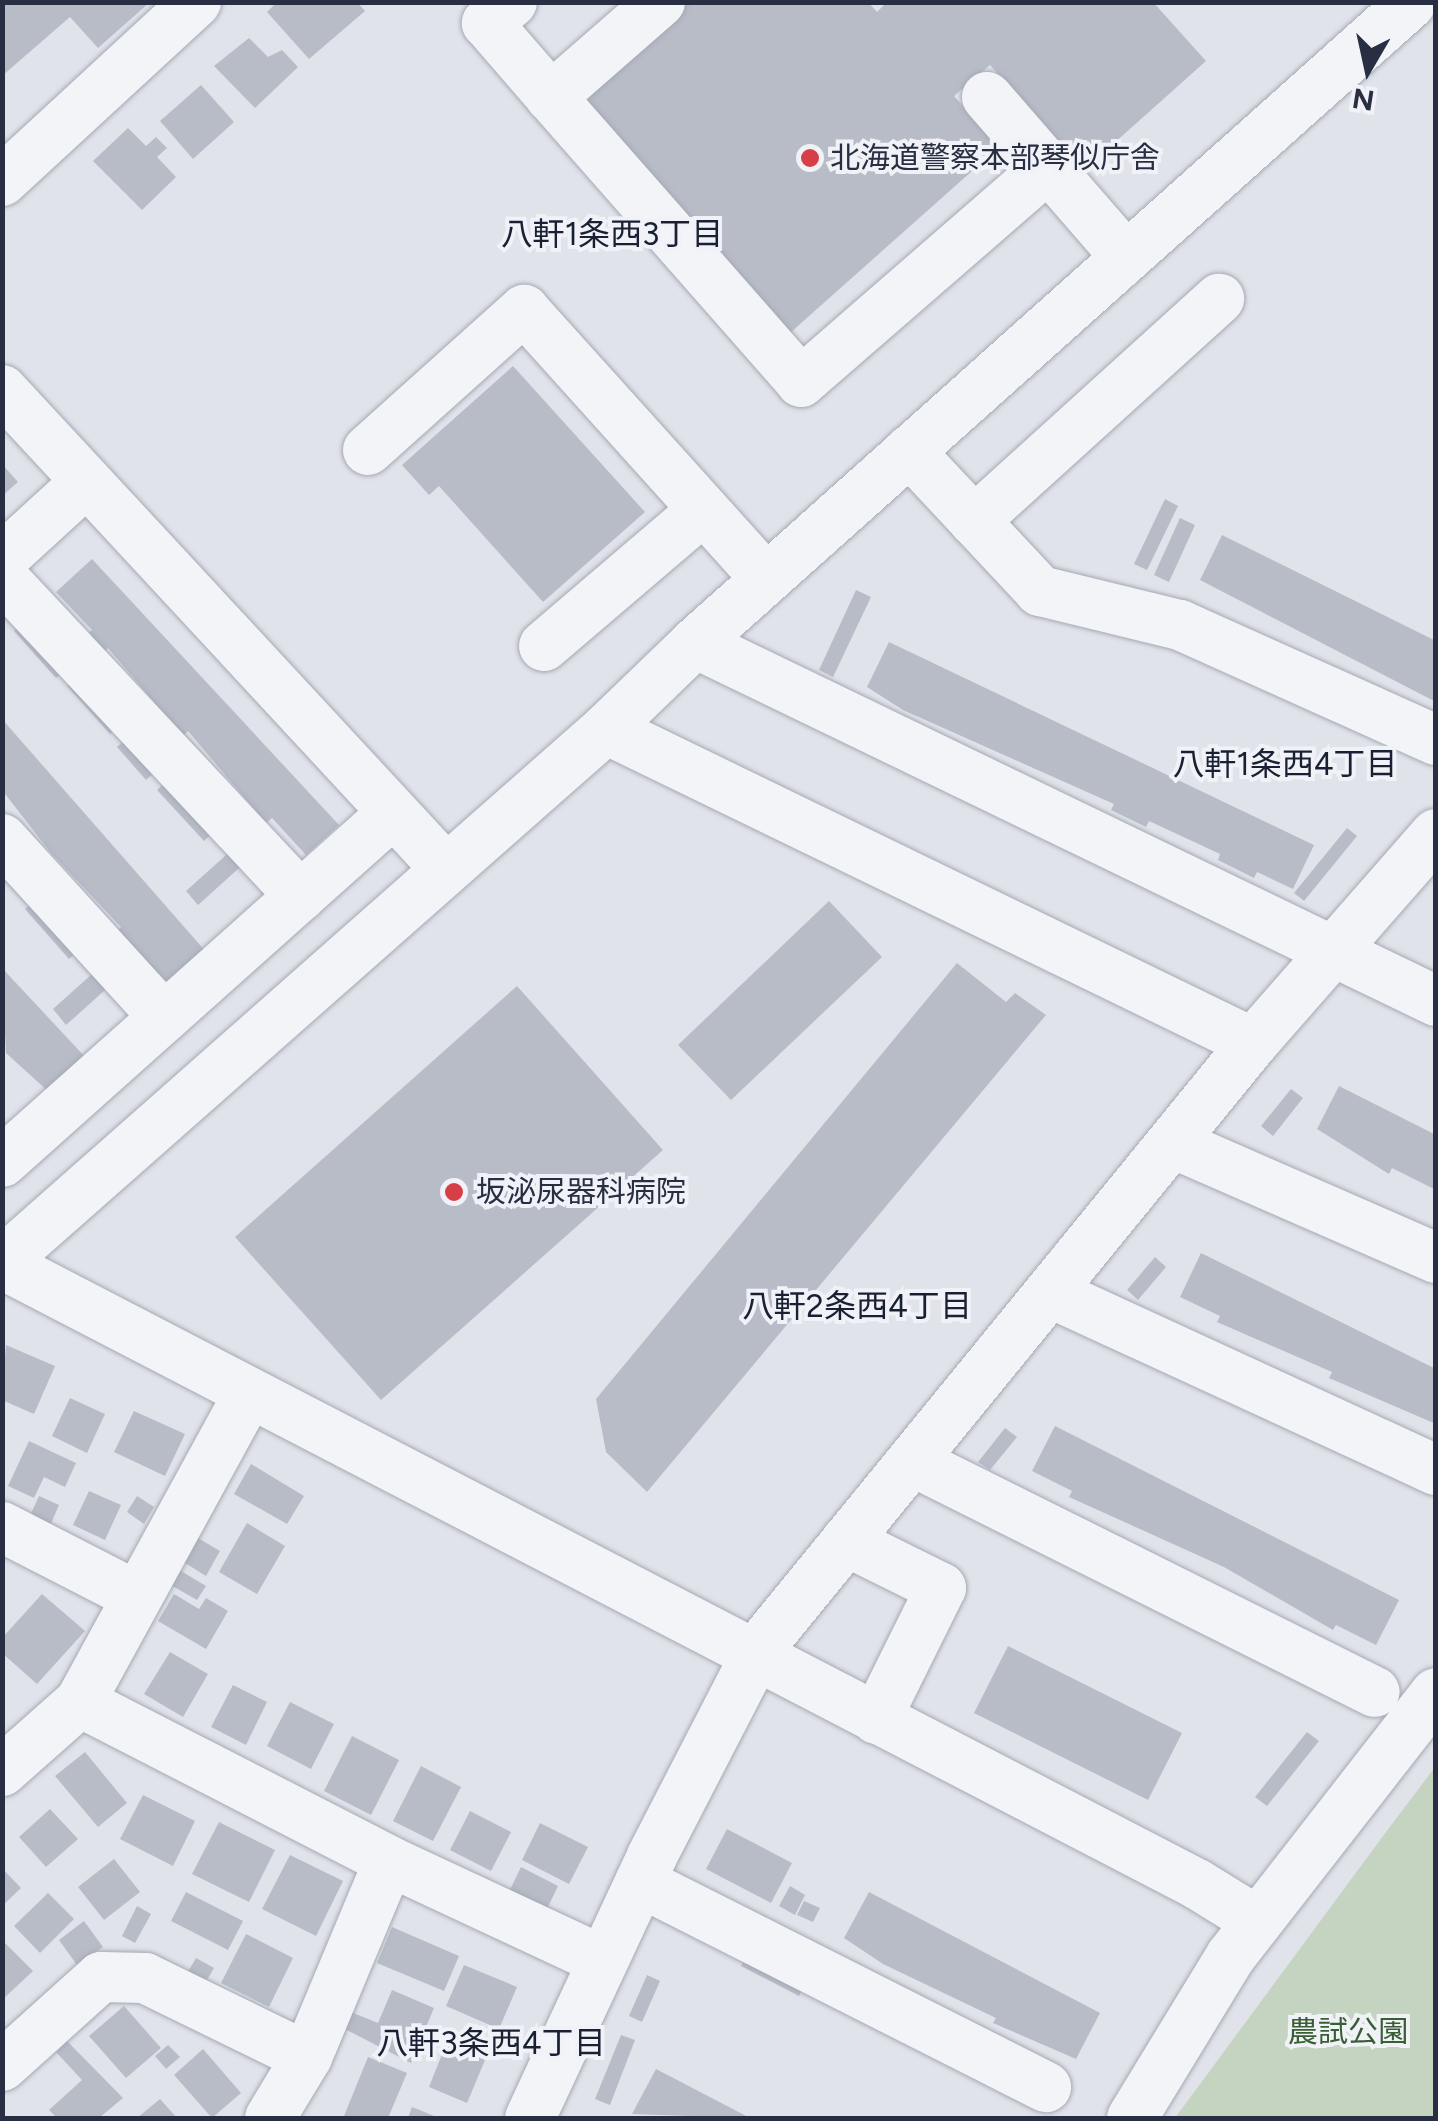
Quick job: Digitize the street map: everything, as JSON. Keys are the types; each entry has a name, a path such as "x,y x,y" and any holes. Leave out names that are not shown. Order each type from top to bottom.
{"street":[{"path":"2,180 196,2"},
{"path":"512,2 487,23 801,382 1048,166"},
{"path":"551,97 660,2"},
{"path":"1257,1921 2,1263 606,729 695,642 1411,3 1436,31"},
{"path":"987,97 1126,257"},
{"path":"974,521 1218,299"},
{"path":"368,450 524,310 701,512 766,579"},
{"path":"2,390 446,869"},
{"path":"909,451 1040,591 1180,625 1436,740"},
{"path":"2,559 86,482"},
{"path":"544,646 701,512"},
{"path":"2,577 301,896"},
{"path":"695,642 1436,1001"},
{"path":"606,729 1253,1043"},
{"path":"12,1135 164,1017 393,813"},
{"path":"542,2114 602,1961 755,1657 846,1541 1176,1144 1253,1043 1436,834"},
{"path":"2,839 164,1017"},
{"path":"1176,1144 1436,1258"},
{"path":"1051,1294 1436,1470"},
{"path":"2,1771 80,1702 249,1393"},
{"path":"912,1461 1375,1692"},
{"path":"2,1528 136,1596"},
{"path":"846,1541 941,1588 876,1718"},
{"path":"1132,2118 1155,2072 1257,1921 1436,1693"},
{"path":"80,1702 388,1861 602,1961"},
{"path":"270,2118 307,2057 388,1861"},
{"path":"640,1882 1046,2087"},
{"path":"2,2066 100,1978 145,1978 307,2057"}],"green space":[{"name":"農試公園","path":"1435,1767 1435,2118 1175,2118 1383,1836"}],"building":[{"path":"2,2 150,2 98,48 70,17 2,76"},
{"path":"277,2 357,2 365,11 309,59 267,12"},
{"name":"北海道警察本部琴似庁舎","path":"684,2 868,2 877,12 887,2 1153,2 1206,61 1084,170 990,65 954,96 999,147 790,333 578,97"},
{"path":"249,38 268,57 282,50 298,67 255,108 214,66"},
{"path":"201,85 234,122 193,159 160,121"},
{"path":"128,128 146,146 156,137 167,148 157,157 176,177 142,210 93,161"},
{"path":"513,366 645,512 543,602 439,486 429,495 402,465"},
{"path":"2,464 18,482 2,496"},
{"path":"1165,499 1178,506 1147,570 1134,564"},
{"path":"1180,518 1195,525 1169,582 1154,575"},
{"path":"1222,535 1436,641 1436,702 1200,580"},
{"path":"92,559 339,825 306,855 272,818 266,823 188,731 183,736 108,648 102,654 85,636 92,630 56,592"},
{"path":"856,590 871,597 833,677 819,670"},
{"path":"28,619 70,666 56,678 14,631"},
{"path":"889,642 1314,845 1293,889 1257,872 1254,878 1218,860 1220,854 1149,821 1146,827 1111,810 1114,804 903,710 867,687"},
{"path":"79,676 123,723 110,734 67,686"},
{"path":"2,719 207,953 170,985 116,932 121,927 51,853 2,790"},
{"path":"135,731 164,764 146,780 117,747"},
{"path":"172,776 220,826 204,841 157,790"},
{"path":"1347,828 1357,836 1304,901 1294,893"},
{"path":"235,847 248,860 198,905 186,891"},
{"path":"40,897 84,946 69,959 25,909"},
{"path":"829,901 882,957 731,1100 678,1045"},
{"path":"957,963 1006,1002 1015,993 1046,1015 647,1492 606,1452 596,1399"},
{"path":"101,966 114,982 66,1025 53,1009"},
{"path":"2,968 87,1059 50,1093 6,1053"},
{"path":"517,986 663,1150 381,1400 235,1237"},
{"path":"1339,1086 1436,1135 1436,1190 1392,1168 1389,1174 1317,1129"},
{"path":"1291,1089 1303,1098 1273,1136 1261,1126"},
{"path":"1201,1253 1436,1369 1436,1424 1329,1378 1332,1372 1217,1322 1220,1316 1180,1297"},
{"path":"1155,1257 1166,1267 1138,1300 1127,1290"},
{"path":"6,1345 55,1366 34,1414 2,1400"},
{"path":"70,1398 105,1414 87,1453 52,1436"},
{"path":"134,1411 185,1434 165,1476 114,1452"},
{"path":"1055,1426 1399,1600 1376,1645 1336,1625 1333,1630 1224,1567 1069,1497 1072,1491 1032,1471"},
{"path":"1005,1428 1017,1437 990,1470 978,1462"},
{"path":"29,1441 76,1463 65,1487 44,1477 34,1498 8,1486"},
{"path":"251,1464 304,1496 287,1524 234,1494"},
{"path":"89,1491 121,1505 105,1540 73,1525"},
{"path":"39,1496 59,1505 49,1528 29,1518"},
{"path":"137,1496 154,1507 144,1524 127,1512"},
{"path":"247,1523 285,1546 257,1594 219,1572"},
{"path":"191,1534 220,1551 206,1576 177,1558"},
{"path":"171,1565 206,1586 197,1600 162,1580"},
{"path":"42,1594 85,1631 37,1684 2,1653 2,1638"},
{"path":"174,1594 199,1609 206,1598 228,1611 206,1649 158,1621"},
{"path":"1008,1646 1182,1733 1148,1800 974,1713"},
{"path":"170,1652 208,1674 183,1717 144,1694"},
{"path":"233,1685 267,1702 246,1745 211,1727"},
{"path":"290,1702 334,1724 311,1769 267,1746"},
{"path":"1307,1732 1319,1741 1267,1806 1255,1797"},
{"path":"352,1736 399,1760 371,1815 324,1791"},
{"path":"85,1752 127,1803 98,1827 55,1776"},
{"path":"421,1766 461,1787 433,1841 393,1821"},
{"path":"143,1795 195,1821 173,1866 120,1839"},
{"path":"50,1809 78,1839 46,1867 19,1837"},
{"path":"470,1811 511,1832 491,1871 450,1850"},
{"path":"219,1822 275,1850 249,1902 192,1874"},
{"path":"540,1823 588,1847 569,1884 522,1860"},
{"path":"727,1829 792,1863 771,1903 706,1869"},
{"path":"290,1855 343,1881 316,1936 262,1909"},
{"path":"114,1859 140,1892 104,1920 78,1887"},
{"path":"521,1867 558,1886 545,1913 508,1894"},
{"path":"2,1868 21,1888 2,1906"},
{"path":"790,1886 805,1895 795,1915 779,1906"},
{"path":"186,1892 243,1921 228,1950 171,1921"},
{"path":"869,1892 1100,2013 1076,2059 993,2023 996,2018 883,1964 844,1938"},
{"path":"48,1893 74,1919 40,1953 14,1926"},
{"path":"804,1901 820,1908 813,1922 797,1915"},
{"path":"137,1906 151,1914 135,1943 122,1936"},
{"path":"84,1921 103,1947 77,1965 59,1940"},
{"path":"392,1927 459,1956 444,1991 377,1963"},
{"path":"246,1934 293,1958 269,2007 221,1983"},
{"path":"2,1940 33,1971 2,2000"},
{"path":"746,1955 805,1985 799,1996 741,1966"},
{"path":"196,1958 214,1968 204,1985 186,1975"},
{"path":"464,1965 517,1987 499,2029 446,2006"},
{"path":"647,1975 660,1981 642,2022 629,2016"},
{"path":"392,1990 434,2008 411,2063 339,2026 346,2010 378,2023"},
{"path":"124,2006 161,2048 126,2078 89,2036"},
{"path":"621,2035 635,2040 610,2105 595,2099"},
{"path":"67,2041 123,2098 99,2118 57,2118 49,2110 82,2080 56,2052"},
{"path":"446,2044 485,2060 467,2103 429,2087"},
{"path":"168,2045 180,2057 166,2069 155,2056"},
{"path":"203,2049 241,2093 212,2118 174,2075"},
{"path":"368,2057 407,2073 388,2118 344,2116"},
{"path":"656,2069 750,2118 632,2114"},
{"path":"160,2099 177,2118 137,2118"},
{"path":"412,2107 439,2118 408,2118"}],"place":[{"name":"北海道警察本部琴似庁舎","path":"810,158"},
{"name":"坂泌尿器科病院","path":"454,1192"}],"district":[{"name":"八軒1条西3丁目","path":"612,234"},
{"name":"八軒1条西4丁目","path":"1285,764"},
{"name":"八軒2条西4丁目","path":"857,1306"},
{"name":"八軒3条西4丁目","path":"491,2043"}]}
